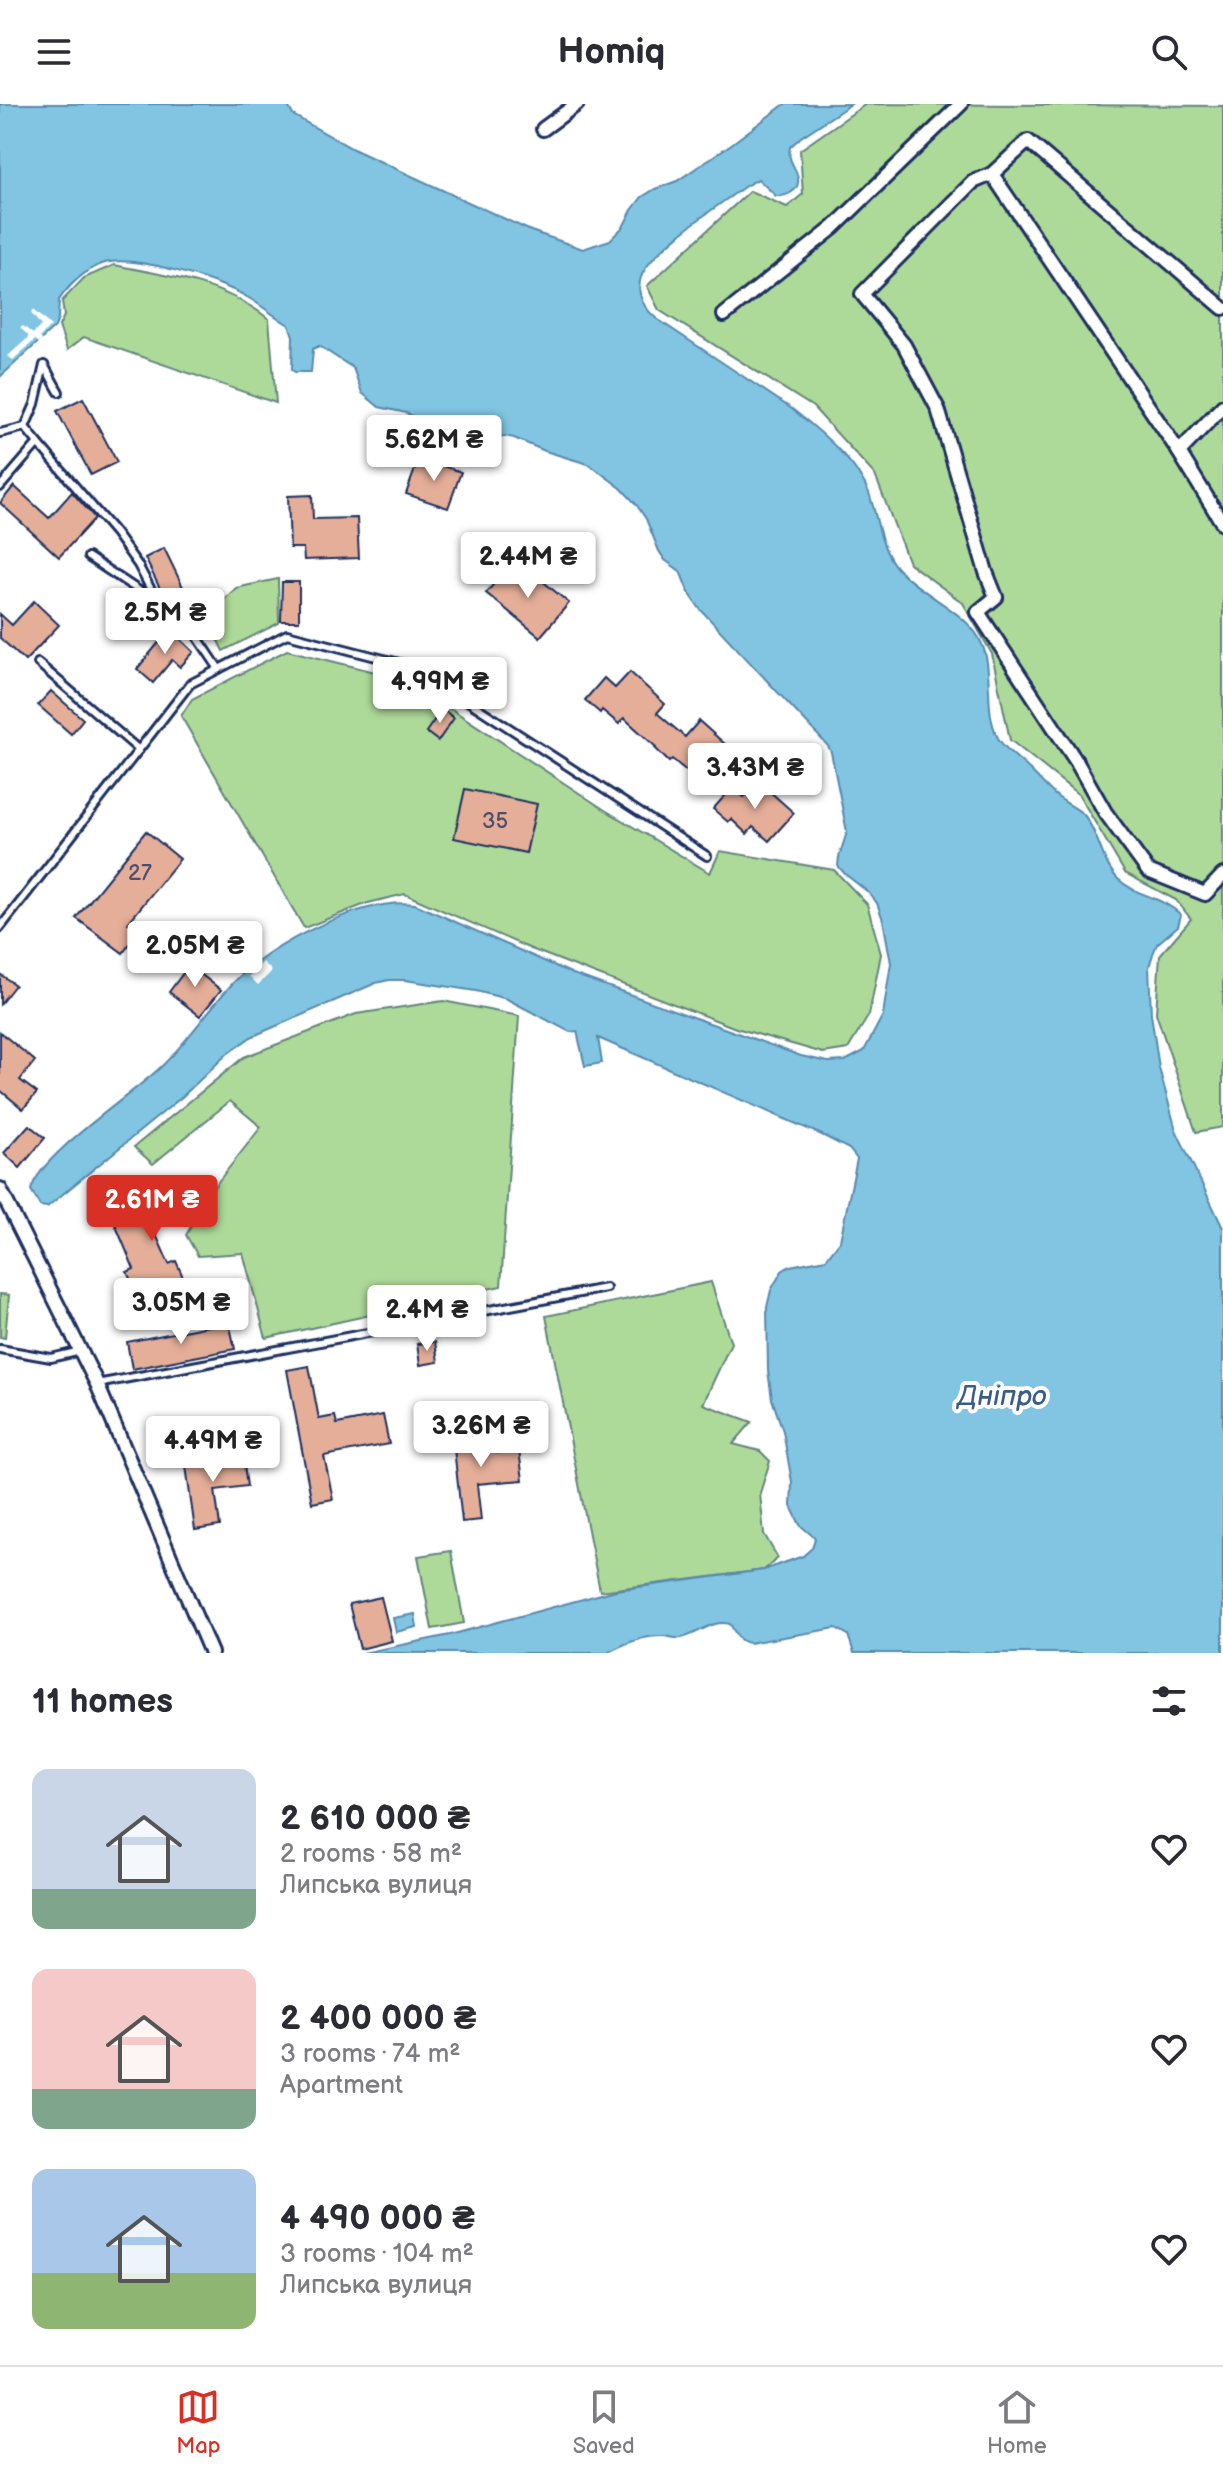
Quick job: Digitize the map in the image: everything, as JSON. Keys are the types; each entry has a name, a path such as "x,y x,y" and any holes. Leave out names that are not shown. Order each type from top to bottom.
{"street":[{"path":"543,129 577,104"},
{"path":"724,315 833,228 961,104"},
{"path":"1223,308 1028,141 992,174 973,182 862,294 904,345 938,409 996,597 978,612 1076,761 1105,812 1148,871 1205,894 1223,875"},
{"path":"992,174 1179,452 1223,524"},
{"path":"1179,452 1223,406"},
{"path":"0,1189 97,1384 211,1653"}],"lane":[{"path":"25,427 35,404 44,365 59,392"},
{"path":"0,433 25,427"},
{"path":"25,427 115,533 138,565 158,603"},
{"path":"0,487 38,443"},
{"path":"88,557 188,623 219,669"},
{"path":"0,928 190,684 287,634 415,667 707,856"},
{"path":"38,663 139,750"},
{"path":"97,1384 606,1288"},
{"path":"0,1349 51,1358 81,1351"}],"green space":[{"path":"866,104 1223,106 1223,1127 1196,1132 1156,1013 1160,955 1191,919 1176,900 1125,873 1079,795 1010,740 992,654 963,603 909,563 875,475 813,407 659,310 647,286 750,191 787,207 803,194 800,150"},
{"path":"114,265 175,277 215,289 269,319 276,403 84,337 67,350 59,326 64,316 62,301 84,278"},
{"path":"278,579 279,623 223,651 206,617 236,588"},
{"path":"287,650 407,680 605,810 710,873 720,851 834,870 867,904 881,954 869,1015 848,1049 823,1053 736,1028 531,949 405,894 368,903 304,928 181,716 192,699"},
{"path":"443,1001 519,1016 501,1286 266,1338 243,1253 198,1256 186,1235 214,1187 261,1127 230,1101 153,1164 134,1147 244,1057 356,1014"},
{"path":"711,1282 731,1343 703,1404 752,1422 733,1444 760,1451 770,1461 760,1493 764,1534 778,1558 764,1570 600,1591 546,1316"},
{"path":"0,1294 9,1295 5,1338 0,1337"},
{"path":"451,1551 464,1623 432,1629 418,1556"}],"water":[{"name":"Дніпро","path":"0,104 287,104 293,115 353,149 531,231 583,249 610,240 623,227 642,197 677,181 785,104 851,104 790,147 790,157 798,178 795,190 776,196 758,179 747,185 686,229 655,257 640,281 641,298 657,319 792,409 846,458 869,493 890,559 905,576 952,610 979,638 987,662 991,714 998,738 1055,795 1084,815 1118,879 1181,915 1178,926 1157,944 1149,967 1151,1014 1159,1068 1176,1130 1223,1228 1223,1653 854,1653 848,1635 836,1628 749,1643 739,1638 730,1624 723,1623 681,1638 655,1636 641,1639 607,1653 363,1653 450,1635 616,1590 764,1570 803,1556 812,1548 815,1538 800,1525 791,1506 792,1482 768,1371 767,1307 771,1290 782,1271 790,1266 826,1259 840,1241 857,1159 849,1149 822,1135 598,1038 602,1063 585,1066 577,1031 570,1032 507,999 476,991 389,980 251,1037 47,1207 40,1206 31,1190 38,1175 69,1142 163,1065 250,967 318,926 370,908 415,904 573,974 801,1056 828,1062 845,1061 864,1051 883,1015 891,963 883,920 877,903 868,892 838,866 847,832 828,746 700,609 680,571 659,551 636,504 621,488 588,464 514,438 483,439 462,435 406,413 379,407 362,393 353,368 319,346 313,349 311,372 295,372 292,370 293,336 289,325 234,291 154,265 115,262 90,270 59,300 55,327 0,377"},
{"path":"415,1614 417,1627 396,1632 393,1618"}],"pier":[{"path":"33,310 51,326 40,337 42,340 39,343 35,340 13,360 8,356 28,338 20,328 23,326 33,334 41,326 31,313"},
{"path":"263,962 272,971 258,985 249,976"}],"building":[{"path":"83,398 117,462 91,475 57,411"},
{"path":"419,458 461,472 448,508 406,494"},
{"path":"14,486 49,518 72,492 95,518 59,557 0,503"},
{"path":"312,495 313,519 357,518 359,558 304,560 303,548 290,548 288,496"},
{"path":"164,548 184,589 165,599 145,558"},
{"path":"508,567 520,578 528,569 569,603 540,637 486,593"},
{"path":"282,582 299,582 299,621 281,621"},
{"path":"34,601 59,625 25,661 0,638 0,614 12,625"},
{"path":"170,629 194,652 180,667 172,660 153,683 137,669"},
{"path":"630,672 665,704 657,713 685,737 699,721 735,753 710,781 694,767 689,773 672,759 669,762 624,718 619,724 585,700 604,678 615,688"},
{"path":"51,691 83,719 71,734 38,705"},
{"path":"442,709 454,718 438,741 426,732"},
{"path":"758,781 794,813 769,841 753,827 747,834 731,819 728,822 713,809 732,788 744,797"},
{"path":"465,789 537,804 526,853 454,838"},
{"path":"146,831 180,859 128,923 139,931 123,953 76,918"},
{"path":"193,960 202,967 198,972 221,990 200,1016 169,992"},
{"path":"0,974 15,985 0,1004"},
{"path":"0,1032 35,1061 20,1080 37,1093 23,1109 0,1090"},
{"path":"29,1125 45,1138 20,1168 4,1153"},
{"path":"176,1178 191,1212 153,1228 169,1264 176,1261 190,1293 145,1312 127,1272 134,1269 108,1207"},
{"path":"229,1322 235,1349 132,1369 127,1342"},
{"path":"435,1342 438,1362 420,1365 417,1344"},
{"path":"309,1366 319,1419 335,1416 337,1424 383,1415 389,1444 324,1456 333,1499 312,1503 287,1370"},
{"path":"475,1428 477,1442 494,1441 496,1453 519,1450 523,1480 477,1484 481,1520 462,1522 452,1430"},
{"path":"242,1451 247,1486 215,1490 220,1526 195,1530 185,1459"},
{"path":"381,1597 392,1641 360,1649 349,1604"}]}
